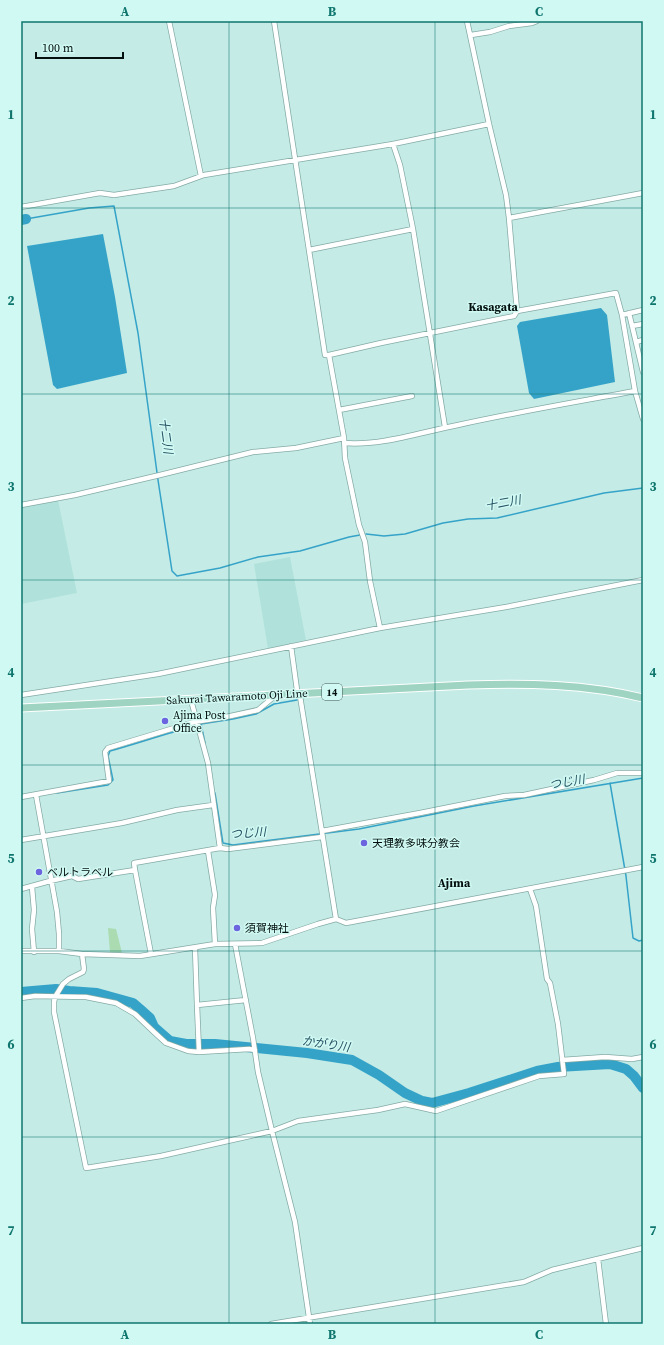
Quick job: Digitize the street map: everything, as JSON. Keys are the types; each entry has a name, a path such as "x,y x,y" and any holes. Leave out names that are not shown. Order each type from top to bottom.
{"main road":[{"name":"Sakurai Tawaramoto Oji Line","path":"21,708 299,693 508,684 573,687 643,698"}],"street":[{"path":"168,21 201,176"},
{"path":"274,21 325,354 329,355 514,316 517,311 506,195 467,21"},
{"path":"471,35 537,21"},
{"path":"21,207 100,193 114,195 174,186 201,176 393,144 489,124"},
{"path":"393,144 400,165 413,228 445,427"},
{"path":"509,218 643,193"},
{"path":"309,250 413,228"},
{"path":"517,311 616,293 622,315 636,391 640,399 643,419"},
{"path":"622,315 643,310"},
{"path":"629,313 636,342 641,354 643,370"},
{"path":"632,326 643,324"},
{"path":"636,342 643,340"},
{"path":"329,355 344,441 345,458 359,525 365,542 370,581 380,628"},
{"path":"21,504 75,495 160,476 253,452 344,441 353,444 398,439 445,427 636,391"},
{"path":"339,410 412,396"},
{"path":"21,695 158,674 380,628 506,607 643,580"},
{"path":"291,646 297,690 299,693 336,919"},
{"path":"21,798 109,781 105,752 108,748 197,722 258,710 276,695"},
{"path":"191,700 208,763 220,848"},
{"path":"322,831 505,796 524,795 594,780 617,773 643,773"},
{"path":"36,795 56,912 59,934 59,951"},
{"path":"21,840 122,823 177,810 214,805"},
{"path":"151,954 134,863 220,848 228,849 322,836"},
{"path":"208,850 215,895 213,908 215,944"},
{"path":"21,952 59,951 82,954 140,956 215,944 262,943 336,919 346,923 643,867"},
{"path":"21,889 72,876 78,879 135,870"},
{"path":"32,887 34,910 32,929 34,952"},
{"path":"82,954 83,972 62,984 55,997 54,1012 86,1168 161,1156 272,1131 298,1121 378,1110 405,1104 436,1111 539,1076 564,1074 558,1024 550,983 547,979 536,906 530,889"},
{"path":"235,944 258,1072 295,1222 310,1324"},
{"path":"195,948 199,1052"},
{"path":"21,998 86,997 116,1003 135,1014 166,1043 188,1051 255,1050"},
{"path":"196,1005 246,1000"},
{"path":"562,1060 605,1057 632,1060 643,1057"},
{"path":"271,1324 524,1282 552,1270 643,1248"},
{"path":"598,1259 606,1324"}],"shaded area":[{"path":"58,500 77,593 21,604 21,507"},
{"path":"290,557 306,640 268,649 254,564"},
{"path":"108,928 116,929 122,953 110,952"}],"water":[{"path":"103,234 127,373 57,389 53,385 27,246"},
{"path":"601,308 607,315 615,382 534,399 529,393 517,326 520,322"}],"waterway":[{"name":"十二川","path":"26,219 89,208 114,206 138,333 172,571 177,576 220,568 258,557 300,551 360,535"},
{"name":"十二川","path":"21,220 26,219"},
{"name":"十二川","path":"366,534 384,536 405,534 443,523 468,519 497,518 604,493 643,488"},
{"path":"201,724 256,714 274,704 297,700"},
{"name":"つじ川","path":"201,724 205,743"},
{"name":"つじ川","path":"57,793 108,785 113,780 108,756 110,751 196,726"},
{"name":"つじ川","path":"215,793 223,843 233,845 359,829 474,806 643,778"},
{"path":"610,783 626,876 633,938 639,941 643,940"},
{"name":"かがり川","path":"21,992 56,989 97,993 133,1003 150,1018 154,1027 170,1041 186,1044 215,1044 307,1053 352,1060 379,1075 405,1093 422,1101 432,1103 469,1093 537,1071 558,1067 610,1064 626,1069 634,1076 643,1088"}],"place":[{"name":"Ajima Post Office","path":"165,721"},
{"name":"天理教多味分教会","path":"364,843"},
{"name":"ベルトラベル","path":"39,872"},
{"name":"須賀神社","path":"237,928"}],"district":[{"name":"Kasagata","path":"493,307"},
{"name":"Ajima","path":"454,883"}]}
